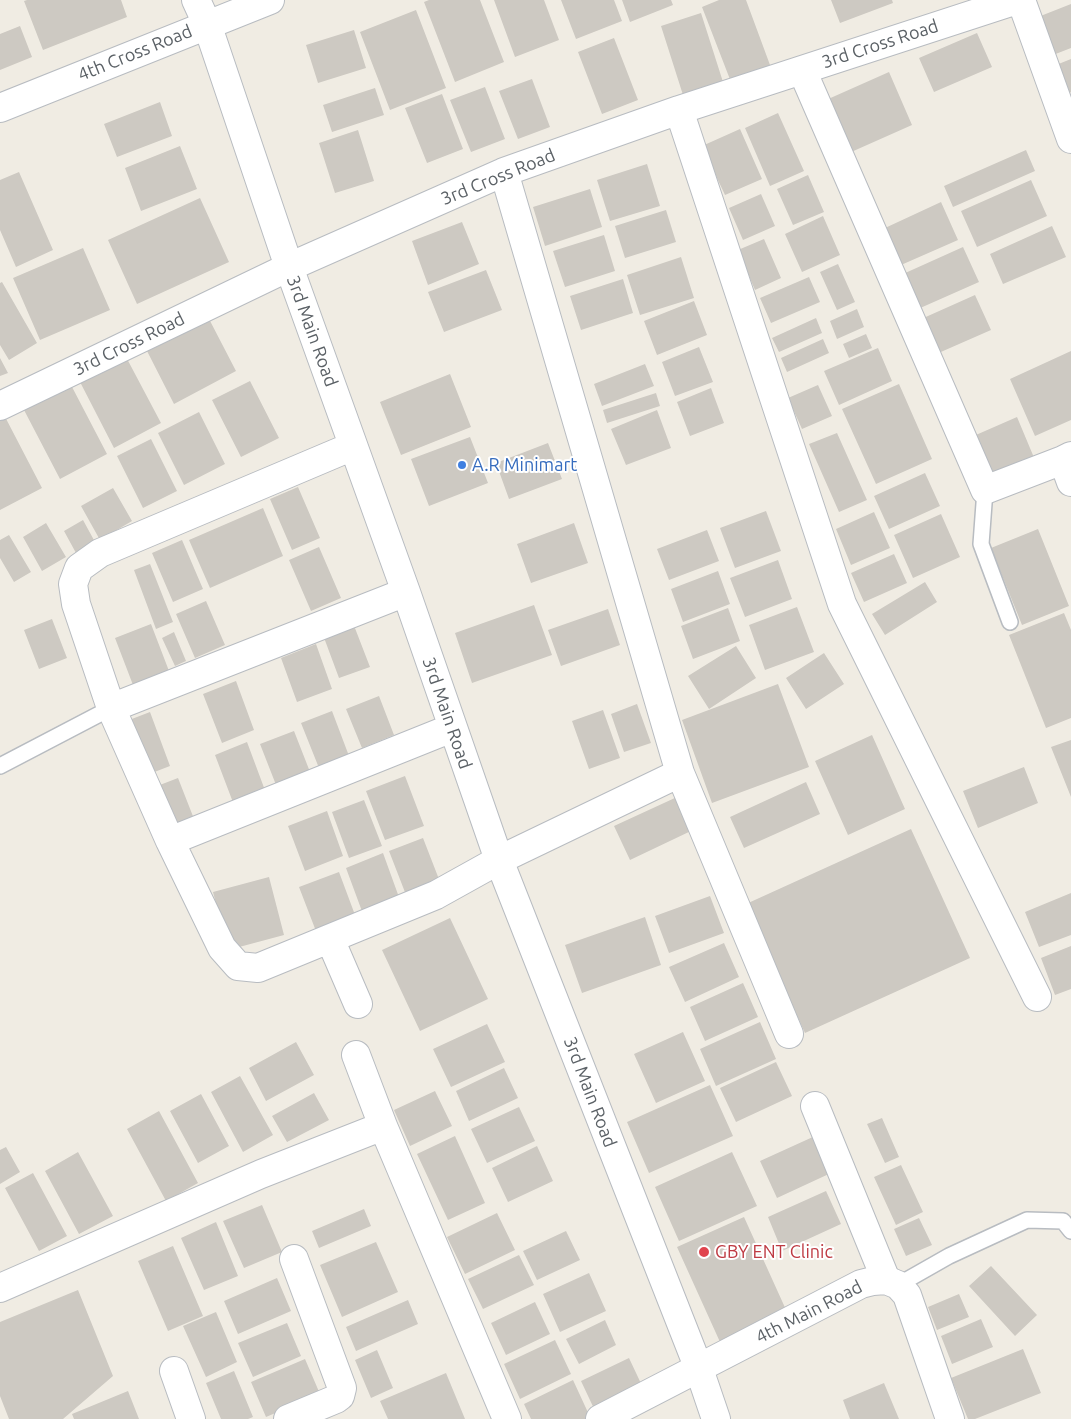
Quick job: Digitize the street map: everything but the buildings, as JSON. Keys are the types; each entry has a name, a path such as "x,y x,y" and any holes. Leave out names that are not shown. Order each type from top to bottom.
{"street":[{"name":"4th Cross Road","path":"0,108 202,12 270,0"},
{"name":"3rd Cross Road","path":"0,406 289,267 504,172 679,110 1017,0"},
{"path":"1021,0 1071,139"},
{"name":"3rd Main Road","path":"202,12 289,267 406,592 499,860 699,1369 716,1419"},
{"path":"802,70 985,490 1068,466"},
{"path":"679,110 842,604 1037,997"},
{"path":"504,172 680,773 789,1034"},
{"path":"353,446 100,553 79,568 73,584 76,604 111,708 170,842 222,948 238,966 258,968 436,895 499,860 680,773"},
{"path":"111,708 406,592"},
{"path":"170,842 452,728"},
{"path":"330,939 358,1004"},
{"path":"356,1055 383,1126 507,1419"},
{"path":"815,1106 892,1282 907,1295 950,1419"},
{"path":"0,1288 261,1174 383,1126"},
{"path":"288,1419 336,1399 340,1396 342,1388 294,1260"},
{"name":"4th Main Road","path":"600,1419 861,1284 873,1281 892,1282"},
{"path":"174,1371 191,1419"}],"lane":[{"path":"985,490 981,544 1010,622"},
{"path":"0,766 111,708"},
{"path":"892,1282 1027,1220 1063,1221 1071,1231"}],"place":[{"name":"A.R Minimart","path":"462,465"},
{"name":"GBY ENT Clinic","path":"704,1252"}]}
